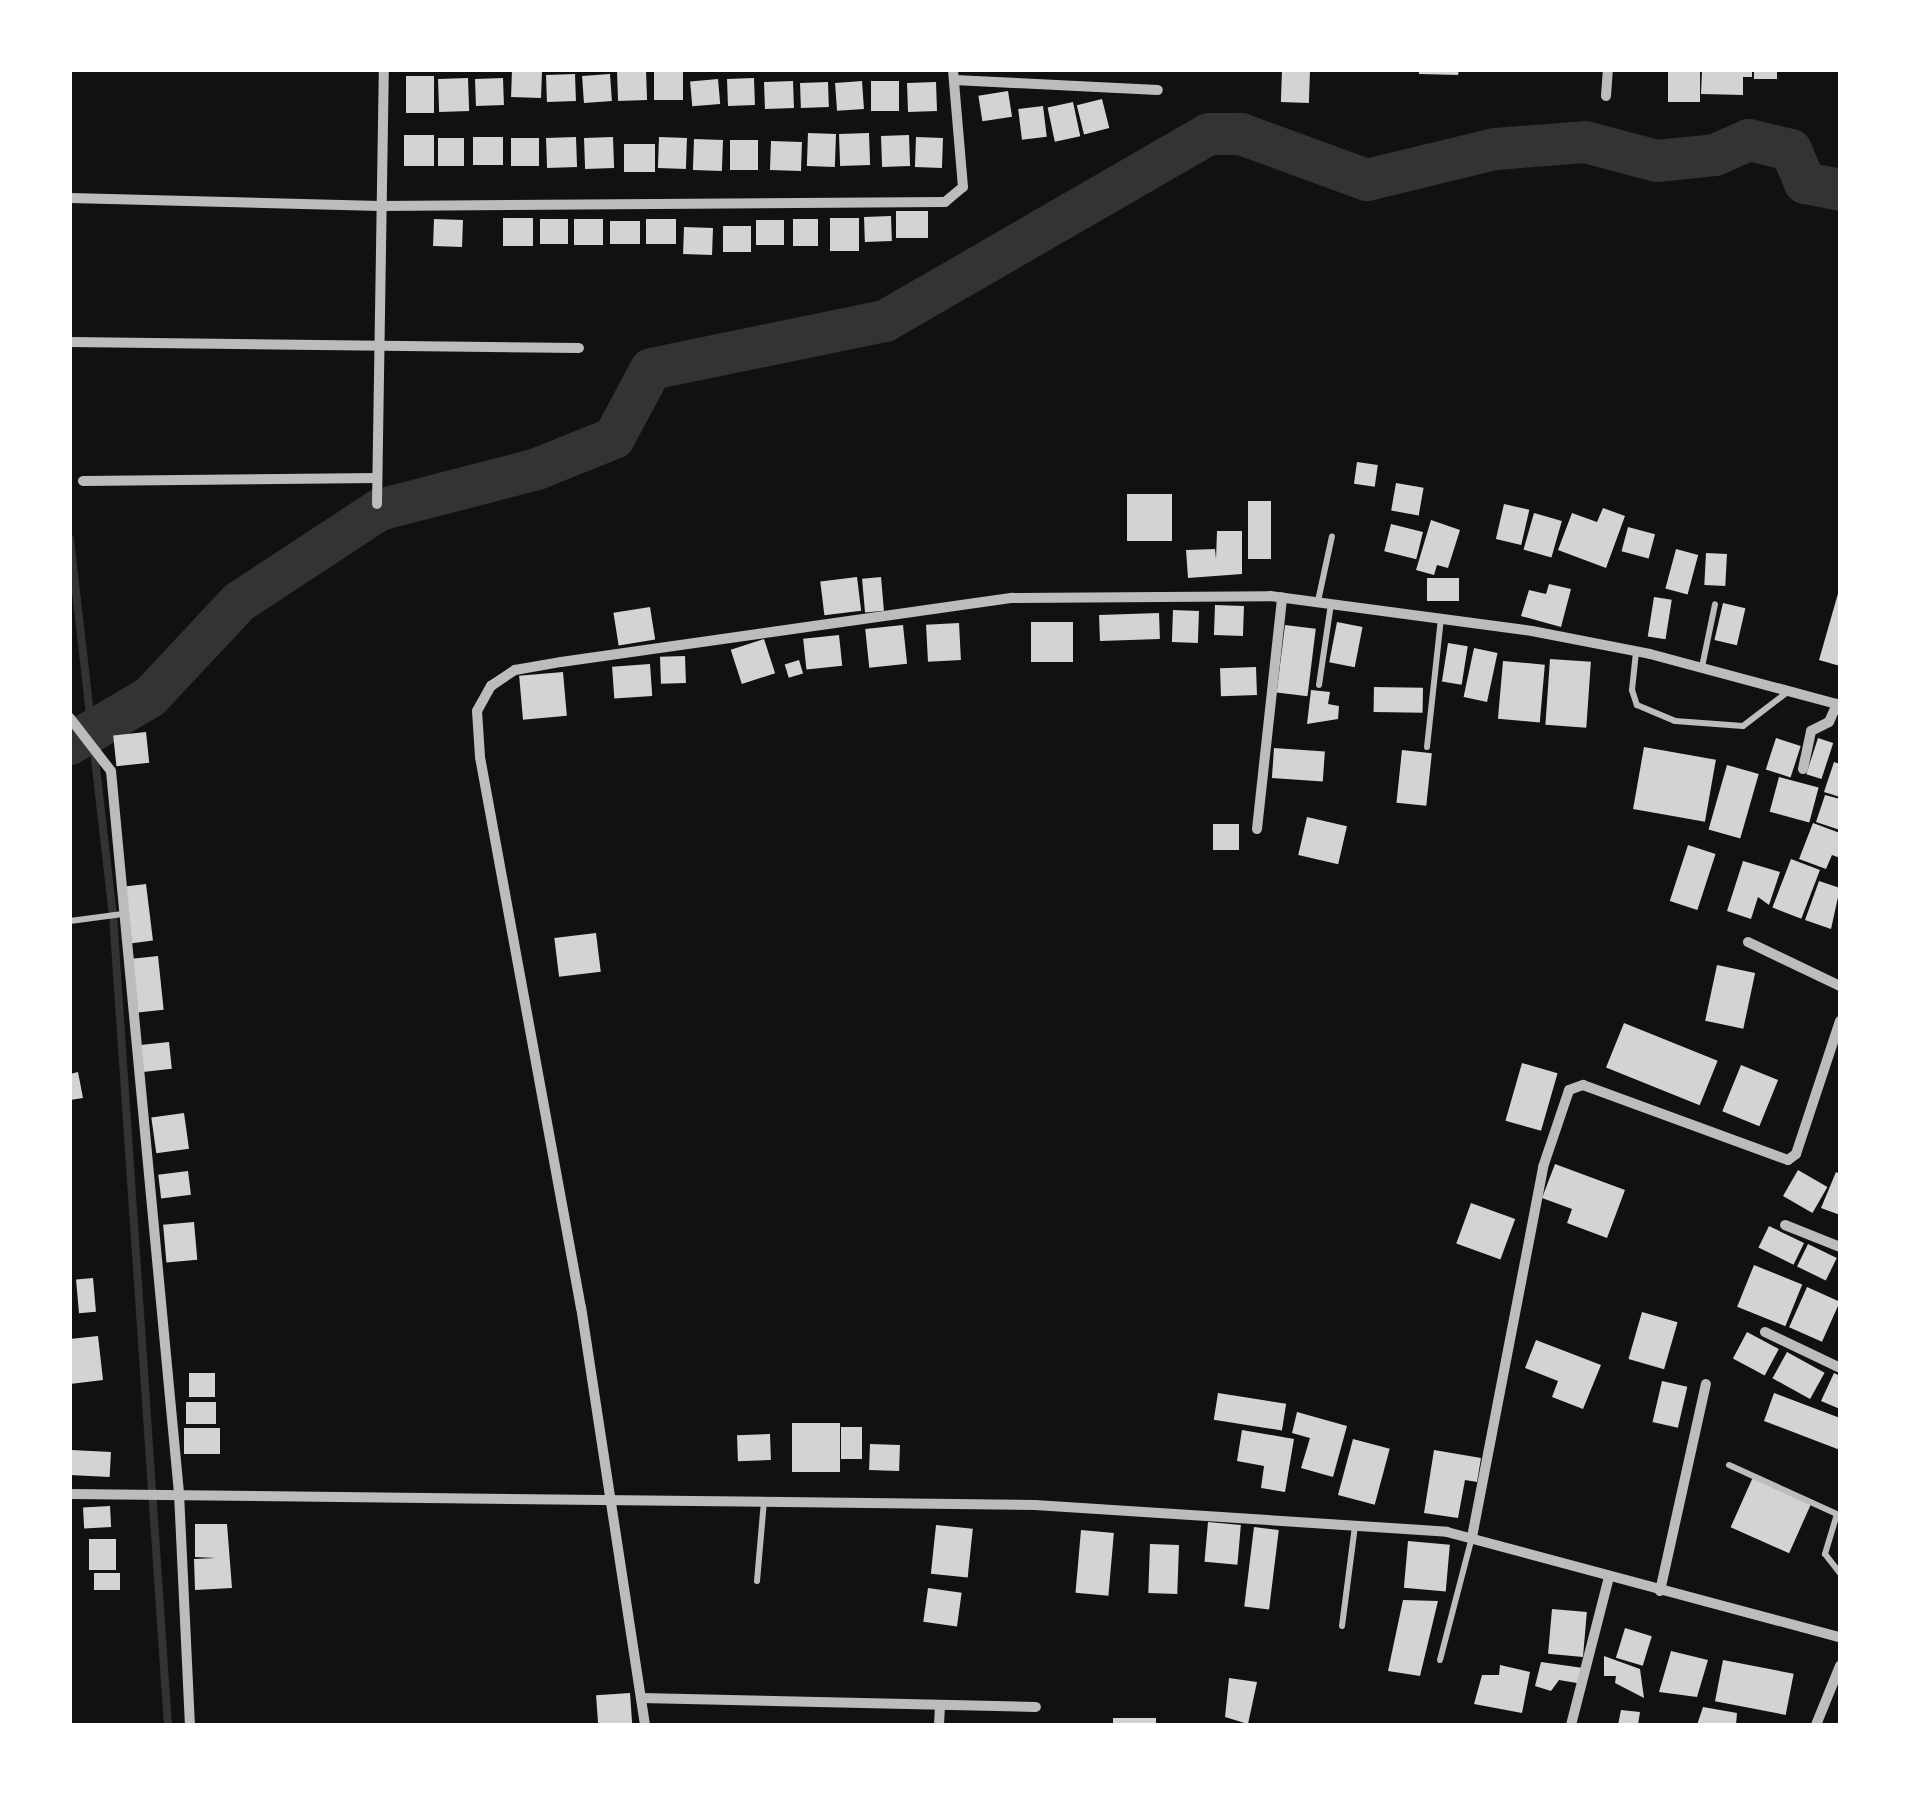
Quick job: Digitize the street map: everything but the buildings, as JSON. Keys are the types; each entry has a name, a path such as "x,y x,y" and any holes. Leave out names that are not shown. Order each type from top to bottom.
{"street":[{"path":"377,504 384,70"},
{"path":"1606,96 1608,70"},
{"path":"70,198 380,206 955,200 963,176 954,75 1158,90"},
{"path":"70,342 579,348"},
{"path":"82,481 377,478"},
{"path":"1257,829 1282,597"},
{"path":"646,1725 612,1497 480,757 477,710 491,686 515,670 1012,598 1282,597 1442,616 1636,652 1839,705 1829,722 1811,732 1803,769"},
{"path":"72,722 111,772 180,1493 190,1725"},
{"path":"1748,942 1840,986"},
{"path":"1472,1537 1544,1167 1569,1090 1583,1085 1788,1160 1796,1154 1840,1021"},
{"path":"1785,1225 1840,1246"},
{"path":"1765,1332 1840,1368"},
{"path":"1660,1591 1706,1384"},
{"path":"70,1494 612,1497 1114,1508 1355,1525 1472,1537 1840,1637"},
{"path":"1571,1725 1609,1576"},
{"path":"1816,1725 1840,1666"},
{"path":"642,1698 1036,1707"},
{"path":"939,1725 940,1707"}],"lane":[{"path":"1318,601 1332,536"},
{"path":"1319,685 1331,602"},
{"path":"1702,667 1715,604"},
{"path":"1427,747 1442,616"},
{"path":"1636,652 1632,690 1638,705 1675,722 1743,726 1789,691"},
{"path":"70,921 122,914"},
{"path":"1729,1466 1837,1514 1825,1554 1840,1572"},
{"path":"758,1581 764,1500"},
{"path":"1342,1626 1355,1525"},
{"path":"1440,1660 1472,1537"}],"waterway":[{"path":"70,744 150,697 239,602 379,510 537,469 614,438 651,369 885,321 1209,134 1241,134 1367,180 1495,149 1585,142 1657,161 1715,155 1749,140 1791,150 1805,183 1840,190"},
{"path":"70,539 113,915 168,1725"}]}
